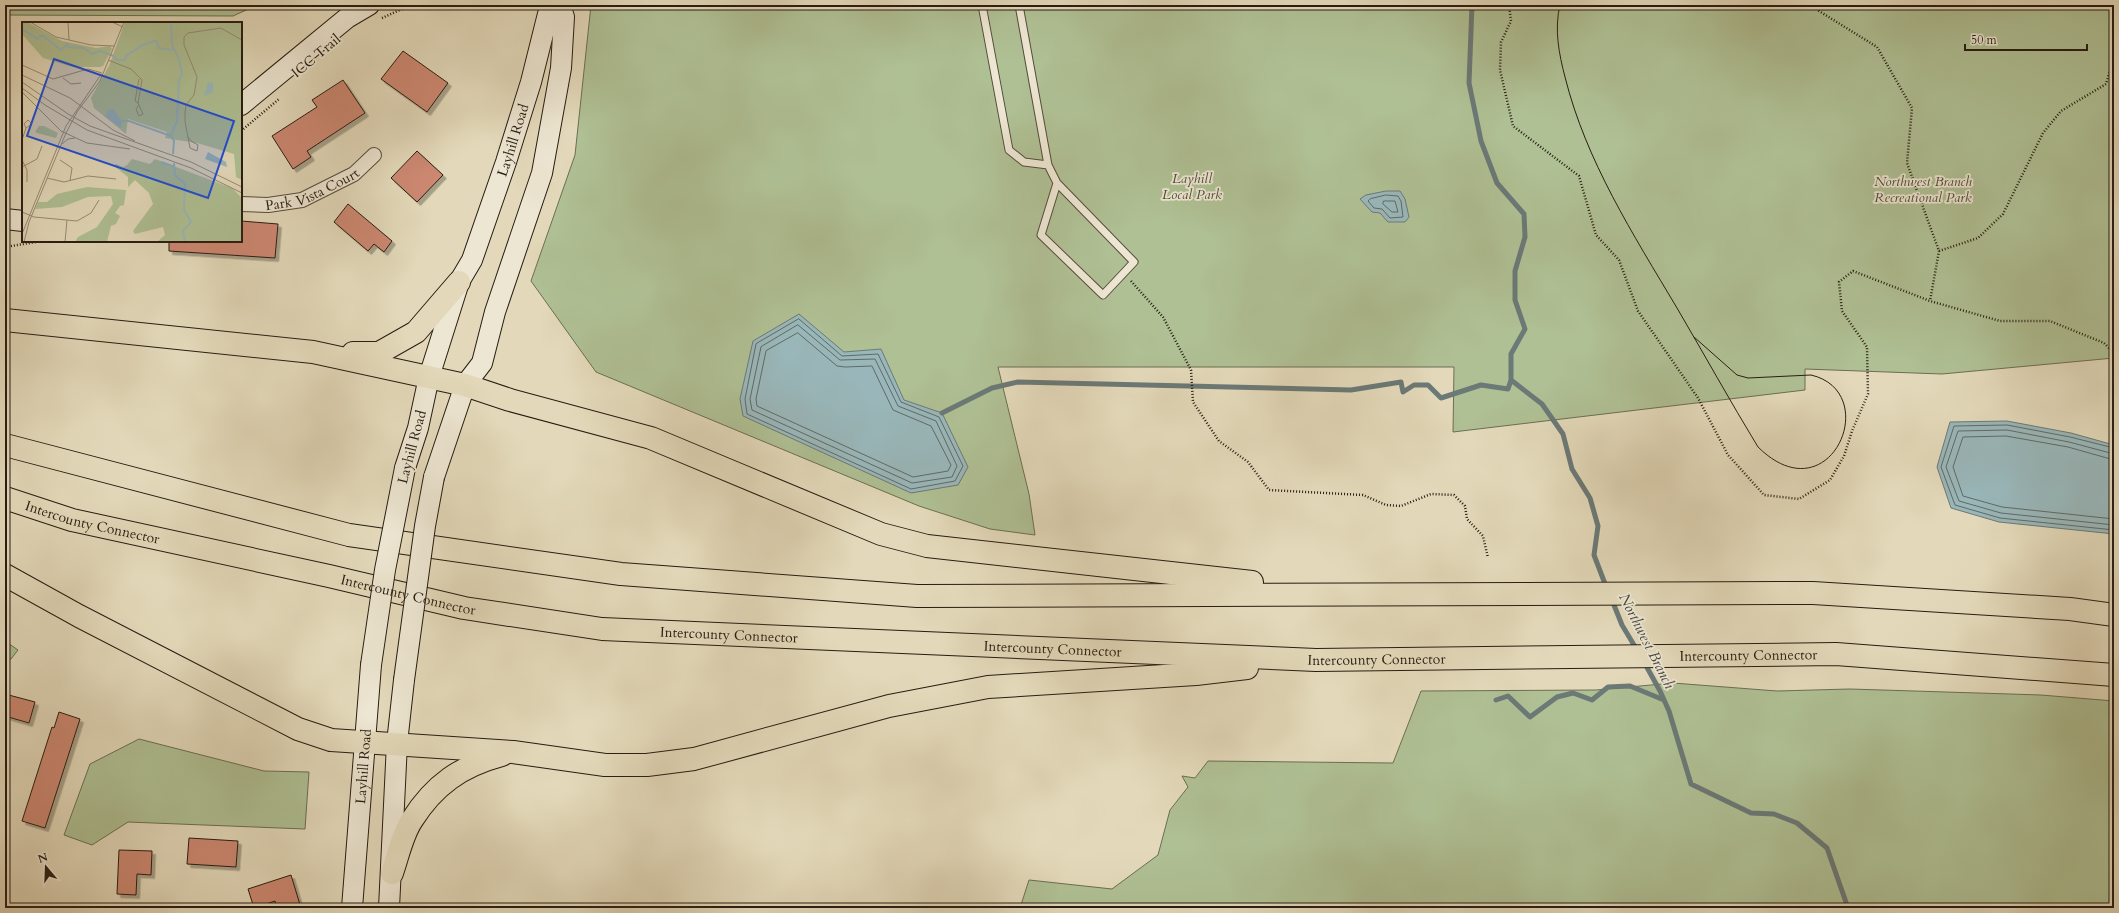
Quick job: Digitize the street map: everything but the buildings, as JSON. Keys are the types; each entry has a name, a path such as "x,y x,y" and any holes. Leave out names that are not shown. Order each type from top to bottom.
{"highway":[{"path":"5,320 313,352 379,353 416,332 459,282"},
{"path":"313,352 465,385 510,400 651,438 881,534 927,546 1352,593"},
{"path":"5,445 349,535 621,574 918,596 1813,592 2070,609 2114,615"},
{"name":"Intercounty Connector","path":"5,498 72,520 329,576 464,608 602,629 1316,660 1836,654 2114,675"},
{"path":"5,575 79,616 298,729 331,740 397,743 512,752 605,765 646,765 694,759 890,706 988,687 1196,674 1316,660"},
{"path":"392,872 411,821 432,792 478,761 512,752"}],"main road":[{"name":"Layhill Road","path":"352,908 371,665 390,539 405,468 418,428 429,377 459,282 472,260 531,82 548,14 554,5"},
{"name":"Layhill Road","path":"389,908 392,872 397,743 425,526 434,476 465,385 482,363 495,312 542,173 561,68 564,17 560,5"},
{"path":"242,104 347,18 374,12"},
{"path":"5,219 22,221"}],"street":[{"name":"Park Vista Court","path":"242,204 268,205 302,200 354,174 374,155"}],"lane":[{"path":"982,5 1009,150 1024,162 1048,165"},
{"path":"1019,5 1048,165 1057,184 1134,262 1103,295 1041,235 1057,184"}],"path":[{"path":"374,12 411,5"},
{"path":"1509,5 1511,21 1501,42 1500,70 1513,126 1579,176 1596,235 1619,260 1638,311 1698,398 1728,455 1764,495 1799,499 1830,480 1844,456 1852,430 1868,394 1867,347 1842,311 1839,282 1853,271 1930,301 2000,321 2050,321 2104,343 2114,353"},
{"path":"1816,5 1819,11 1877,48 1912,108 1907,163 1939,251 1930,301"},
{"path":"1939,251 1978,238 2003,214 2043,133 2061,111 2106,84 2114,57"},
{"name":"ICC Trail","path":"242,130 285,94"},
{"path":"5,247 36,242"},
{"path":"1136,286 1163,317 1191,370 1193,402 1218,441 1248,462 1269,490 1363,495 1386,505 1401,506 1431,494 1454,495 1465,506 1467,519 1483,536 1488,558"}],"green space":[{"path":"5,5 257,5 233,16 5,15"},
{"path":"591,5 2114,5 2114,358 1942,374 1805,369 1805,390 1453,432 1454,367 998,367 1029,494 1035,535 990,529 919,506 596,372 531,281 575,155"},
{"path":"5,641 18,650 11,659 5,657"},
{"path":"1673,683 1777,691 1850,689 2041,695 2114,701 2114,908 1020,908 1029,880 1112,889 1158,855 1170,810 1188,787 1182,776 1195,778 1208,761 1393,763 1421,691 1596,690"},
{"path":"139,739 264,771 309,772 305,829 128,822 92,845 64,835 90,764"}],"water":[{"path":"1386,191 1400,191 1405,199 1409,217 1405,222 1388,222 1380,213 1372,212 1360,199 1366,195"},
{"path":"799,314 844,352 881,349 904,400 942,413 968,467 958,485 911,493 743,416 740,399 753,341"},
{"path":"2007,421 2071,433 2114,445 2114,534 1999,522 1951,508 1937,467 1950,422"}],"waterway":[{"name":"Northwest Branch","path":"1472,5 1469,83 1481,141 1497,183 1524,214 1525,237 1515,271 1515,300 1525,329 1511,354 1511,380 1542,404 1563,434 1572,469 1590,498 1598,526 1594,555 1607,589"},
{"path":"942,413 992,388 1018,382 1351,390 1401,382 1403,392 1414,385 1428,385 1441,398 1481,385 1508,389 1511,380"},
{"name":"Northwest Branch","path":"1612,600 1622,625 1637,650"},
{"name":"Northwest Branch","path":"1644,662 1669,711 1691,784 1751,813 1774,814 1797,823 1827,848 1848,908"},
{"path":"1496,700 1508,696 1530,717 1557,697 1573,693 1592,700 1608,687 1630,686 1664,700"}],"tram line":[{"path":"1560,5 1557,23 1559,50 1574,108 1585,138 1612,196 1628,225 1737,412 1758,447 1784,465 1807,468 1826,460 1839,444 1845,424 1844,403 1833,386 1811,375 1748,378 1737,375 1694,337"}],"park label":[{"name":"Layhill Local Park","path":"1192,186"},
{"name":"Northwest Branch Recreational Park","path":"1923,190"}]}
